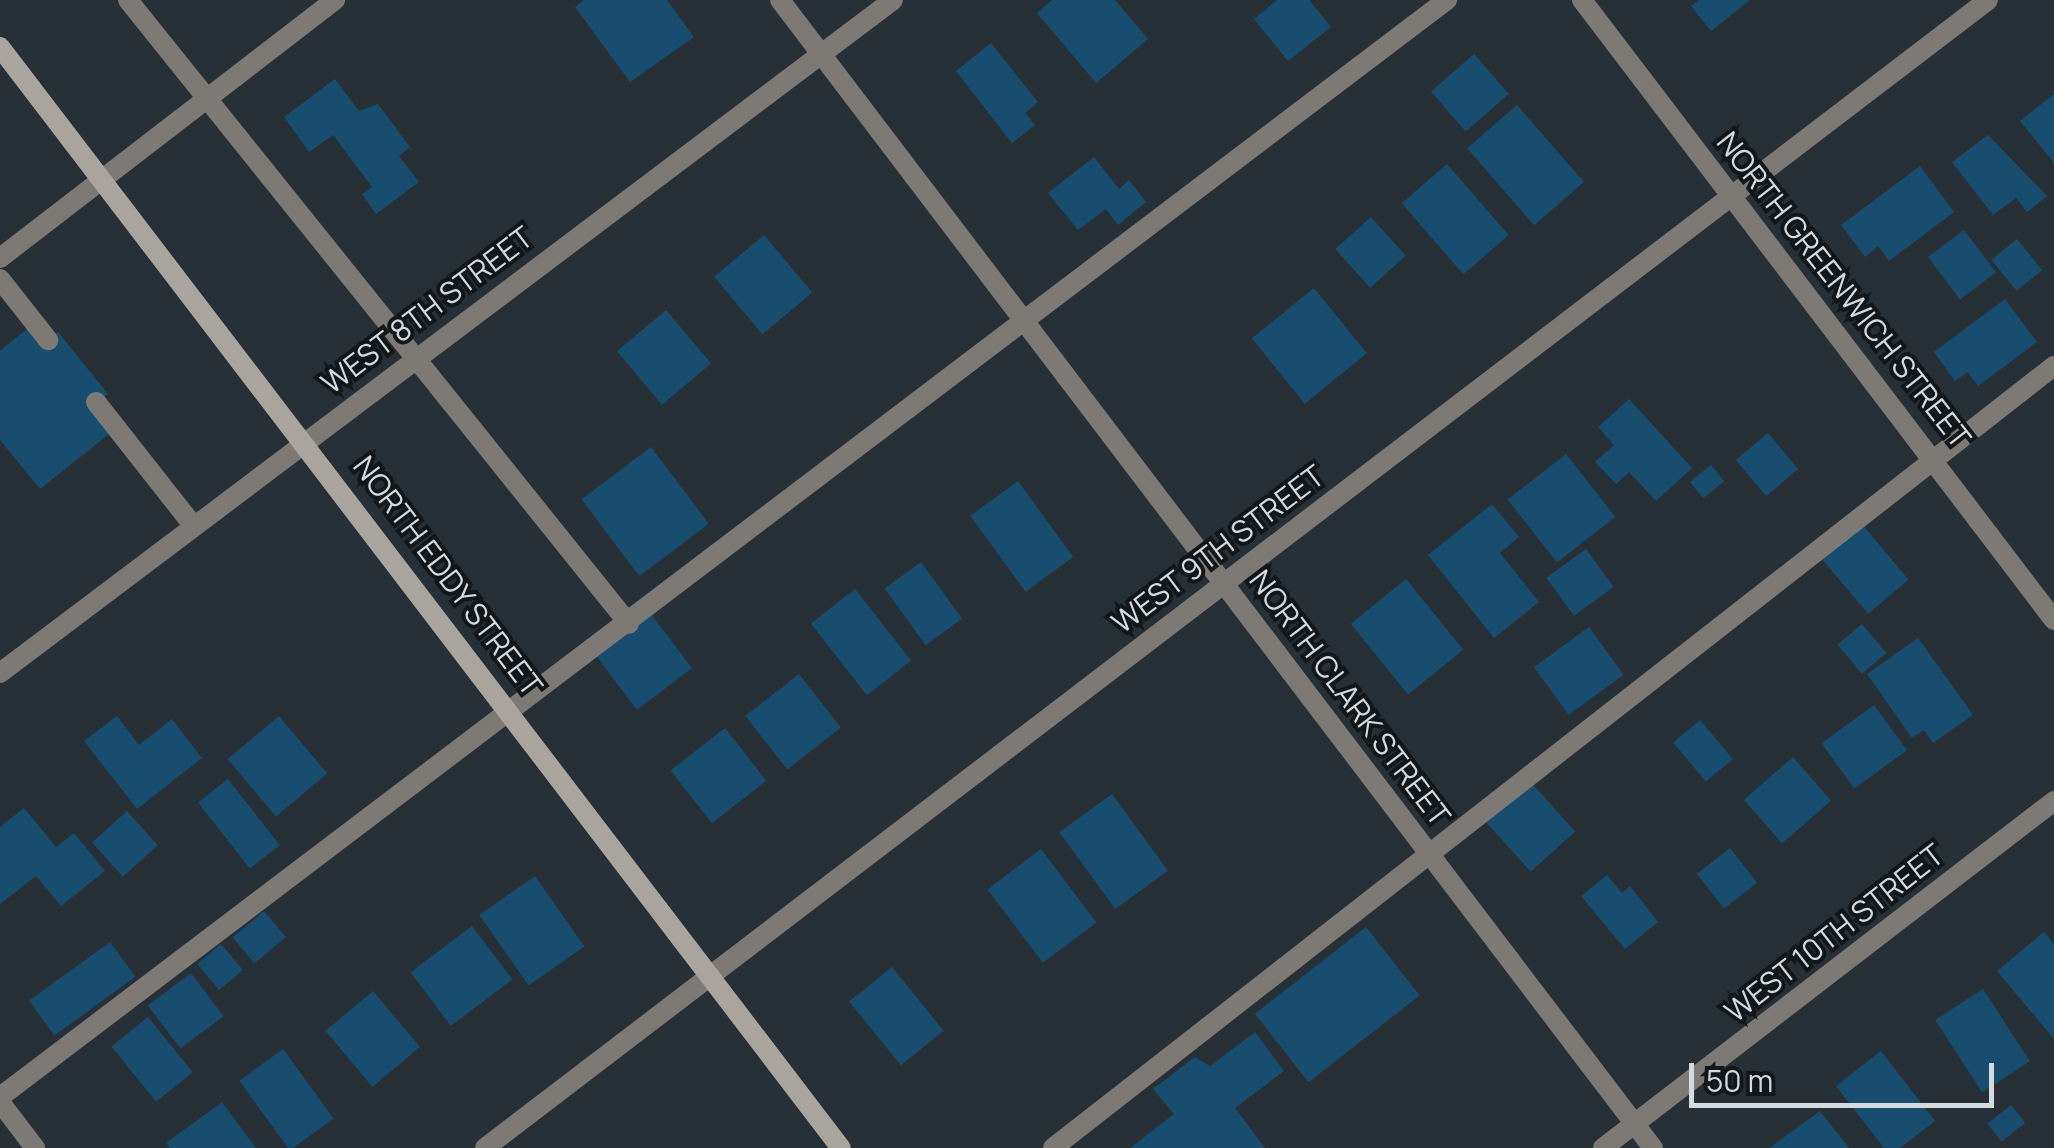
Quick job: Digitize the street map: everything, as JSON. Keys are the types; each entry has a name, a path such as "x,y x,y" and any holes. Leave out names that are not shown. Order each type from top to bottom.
{"main road":[{"name":"NORTH EDDY STREET","path":"0,46 306,438 842,1148"}],"street":[{"path":"128,0 629,624"},
{"path":"0,258 335,0"},
{"name":"NORTH CLARK STREET","path":"780,0 1653,1148"},
{"name":"WEST 8TH STREET","path":"0,673 306,438 893,0"},
{"path":"35,1148 0,1100 1447,0"},
{"name":"NORTH GREENWICH STREET","path":"1582,0 1935,456 2054,620"},
{"name":"WEST 9TH STREET","path":"486,1148 1988,0"},
{"path":"0,280 48,340"},
{"path":"1053,1148 1426,849 2054,366"},
{"path":"96,402 192,524"},
{"name":"WEST 10TH STREET","path":"1603,1148 2054,801"}],"building":[{"path":"584,0 667,0 694,37 630,82 575,7"},
{"path":"1052,0 1115,0 1148,39 1096,83 1037,13"},
{"path":"1277,0 1309,0 1331,27 1288,61 1254,19"},
{"path":"1699,0 1750,0 1711,31 1691,6"},
{"path":"991,43 1038,102 1025,113 1035,125 1012,143 956,71"},
{"path":"1474,54 1509,94 1466,131 1431,91"},
{"path":"335,79 359,111 378,104 410,147 399,156 419,182 376,214 362,194 372,187 333,135 309,152 284,117"},
{"path":"2054,94 2054,163 2020,121"},
{"path":"1517,105 1584,182 1534,225 1467,148"},
{"path":"1988,135 2047,196 2027,212 2016,198 1993,215 1952,162"},
{"path":"1094,157 1119,189 1129,180 1146,202 1118,225 1106,209 1078,230 1048,193"},
{"path":"1447,164 1509,235 1463,274 1402,203"},
{"path":"1920,166 1954,212 1889,261 1878,246 1865,257 1841,225"},
{"path":"1371,217 1406,256 1370,288 1335,249"},
{"path":"1964,230 1996,272 1960,299 1928,257"},
{"path":"764,235 812,292 762,334 714,277"},
{"path":"2017,239 2042,270 2017,291 1991,260"},
{"path":"1314,288 1367,353 1305,404 1252,338"},
{"path":"2005,299 2037,342 1978,386 1968,372 1955,381 1934,352"},
{"path":"666,310 711,364 662,405 617,351"},
{"path":"28,328 42,345 58,332 108,394 92,406 113,431 40,489 0,440 0,351"},
{"path":"1629,399 1692,468 1656,501 1629,472 1616,484 1595,462 1614,445 1598,427"},
{"path":"1768,433 1798,469 1766,496 1736,460"},
{"path":"651,447 709,524 639,576 582,499"},
{"path":"1566,454 1615,517 1557,563 1508,500"},
{"path":"1711,465 1724,481 1703,498 1690,482"},
{"path":"1018,481 1073,557 1026,592 970,516"},
{"path":"1492,504 1519,537 1500,553 1539,602 1494,638 1428,555"},
{"path":"1861,523 1909,580 1868,614 1820,557"},
{"path":"1586,549 1614,587 1574,616 1546,578"},
{"path":"921,562 962,619 926,645 885,588"},
{"path":"1406,579 1463,650 1408,694 1351,624"},
{"path":"855,589 911,661 867,695 811,623"},
{"path":"651,614 692,668 637,710 596,656"},
{"path":"1862,624 1886,653 1862,674 1837,645"},
{"path":"1589,627 1624,675 1569,715 1534,667"},
{"path":"1918,638 1973,715 1933,743 1924,730 1912,738 1867,674"},
{"path":"799,674 841,728 787,769 745,716"},
{"path":"1874,705 1907,750 1854,789 1821,743"},
{"path":"117,716 139,745 172,719 202,758 137,809 84,741"},
{"path":"279,716 327,773 276,817 228,759"},
{"path":"1700,720 1733,759 1706,782 1673,742"},
{"path":"725,728 766,781 712,823 671,770"},
{"path":"1793,757 1831,801 1782,843 1744,800"},
{"path":"1527,778 1575,832 1531,872 1482,818"},
{"path":"228,779 280,845 250,869 198,802"},
{"path":"1112,794 1168,871 1115,909 1059,832"},
{"path":"24,808 56,847 74,833 105,871 61,906 36,876 0,904 0,827"},
{"path":"127,811 158,845 123,877 92,842"},
{"path":"1730,848 1757,883 1724,909 1697,874"},
{"path":"1041,849 1096,922 1043,963 987,889"},
{"path":"1607,875 1622,893 1630,886 1658,922 1625,949 1581,896"},
{"path":"535,876 584,946 529,985 479,915"},
{"path":"264,911 286,937 254,963 233,937"},
{"path":"472,926 512,980 451,1026 411,972"},
{"path":"1366,927 1420,996 1308,1082 1255,1014"},
{"path":"2044,932 2054,944 2054,1039 1997,971"},
{"path":"110,942 135,977 54,1036 29,1001"},
{"path":"221,944 243,970 219,990 197,964"},
{"path":"892,967 944,1031 901,1065 849,1002"},
{"path":"191,973 223,1016 180,1049 148,1005"},
{"path":"1983,989 2030,1061 1982,1092 1935,1020"},
{"path":"373,991 420,1047 372,1087 326,1031"},
{"path":"148,1017 193,1072 156,1102 111,1047"},
{"path":"1255,1032 1284,1071 1235,1108 1265,1148 1130,1148 1174,1114 1153,1089 1195,1057 1210,1066"},
{"path":"283,1049 334,1119 288,1148 239,1081"},
{"path":"1881,1051 1935,1121 1900,1148 1884,1148 1836,1086"},
{"path":"222,1102 256,1148 170,1148 166,1143"},
{"path":"2011,1105 2025,1123 2002,1142 1987,1123"},
{"path":"1820,1111 1849,1148 1769,1148"}]}
